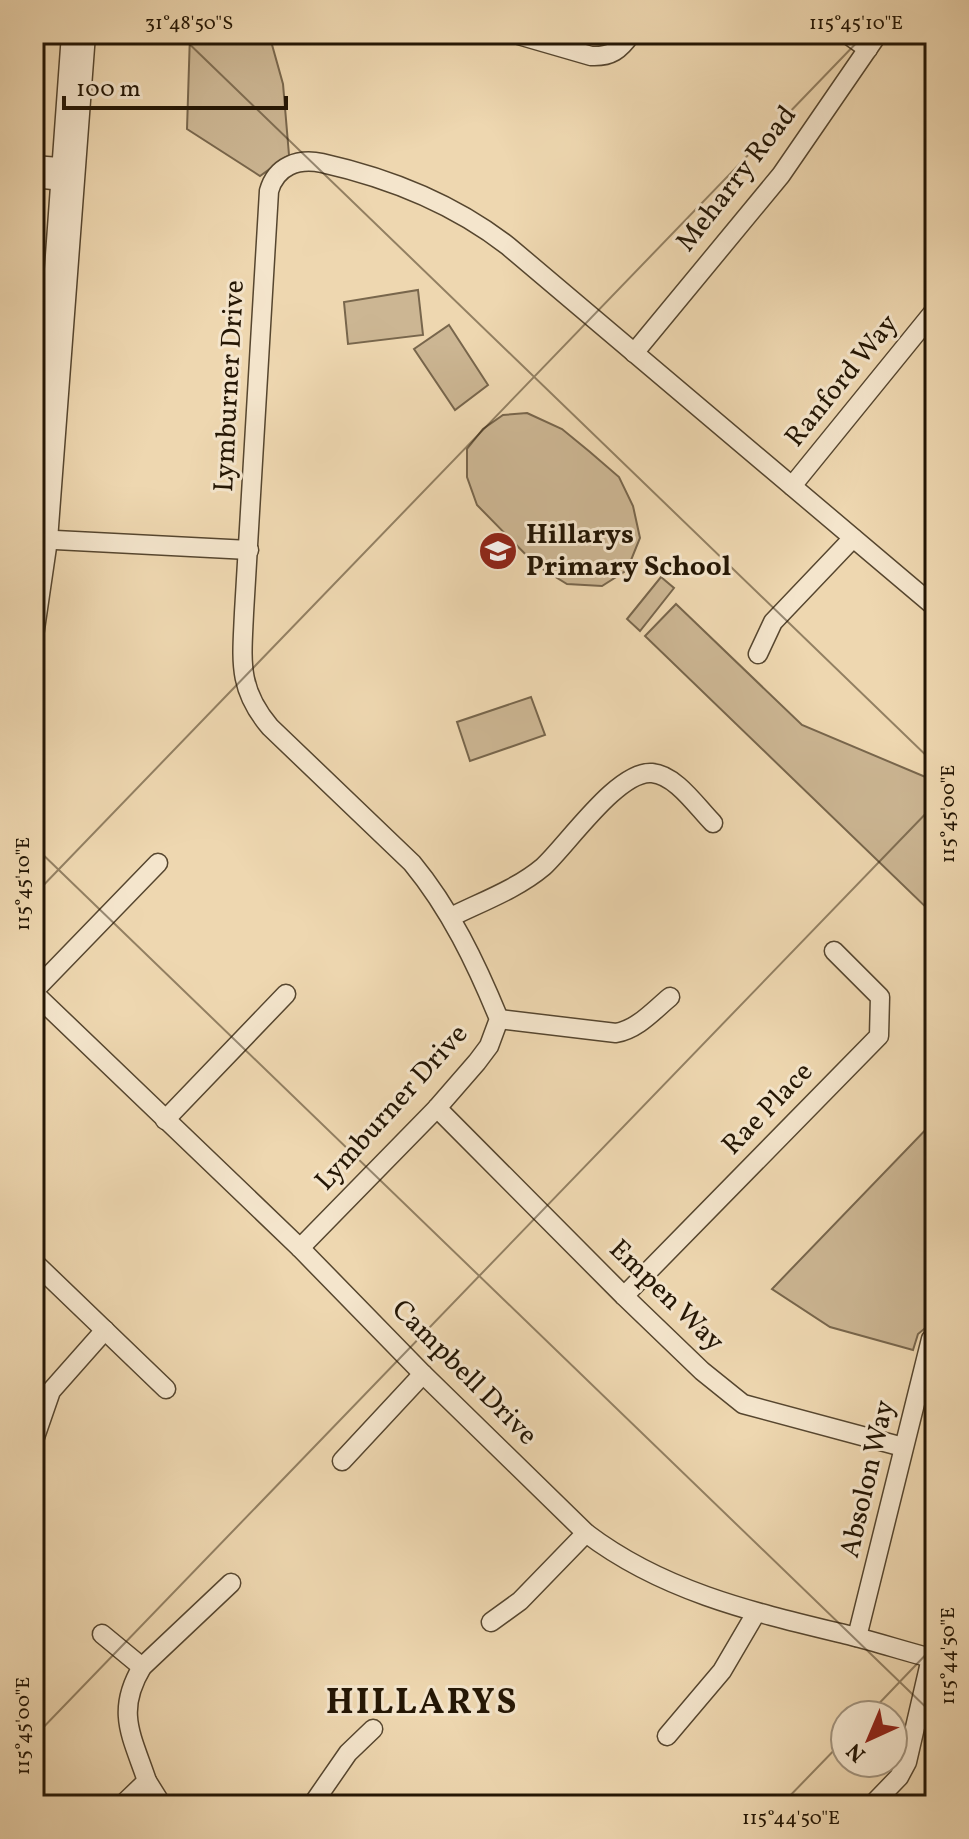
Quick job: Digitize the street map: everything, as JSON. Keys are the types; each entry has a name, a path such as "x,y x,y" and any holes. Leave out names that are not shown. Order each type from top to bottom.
{"street":[{"path":"68,174 71,34"},
{"path":"34,636 46,384 86,34"},
{"path":"515,34 602,57 613,54 631,34"},
{"path":"847,34 873,41"},
{"name":"Meharry Road","path":"634,353 781,175 873,41"},
{"name":"Lymburner Drive","path":"300,1248 437,1108 489,1046 499,1019 451,917 412,863 270,727 252,702 244,683 242,666 272,180 285,167 308,160 345,168 460,212 508,246 935,607"},
{"path":"34,165 68,174"},
{"path":"34,178 68,174"},
{"name":"Ranford Way","path":"792,486 932,321"},
{"path":"758,654 773,622 853,538"},
{"path":"39,541 249,550"},
{"path":"451,917 534,874 610,796 636,776 649,772 663,775 713,823"},
{"path":"34,992 158,863"},
{"name":"Rae Place","path":"624,1296 879,1036 880,997 834,951"},
{"name":"Campbell Drive","path":"34,992 300,1248 423,1374 586,1533 656,1577 687,1591 756,1613 933,1658"},
{"path":"165,1120 286,994"},
{"path":"499,1019 616,1033 637,1024 670,997"},
{"name":"Empen Way","path":"437,1108 624,1296 702,1371 743,1404 903,1447"},
{"path":"36,1264 166,1389"},
{"path":"34,1440 51,1391 105,1330"},
{"name":"Absolon Way","path":"857,1637 903,1447 931,1339 935,1335"},
{"path":"342,1461 423,1374"},
{"path":"491,1622 520,1601 586,1533"},
{"path":"162,1805 147,1781 127,1714 132,1684 142,1667 231,1583"},
{"path":"667,1736 722,1671 756,1613"},
{"path":"102,1634 142,1667"},
{"path":"872,1805 899,1777 907,1762 933,1658"},
{"path":"312,1805 348,1753 373,1729"},
{"path":"122,1805 147,1781"}],"shaded area":[{"path":"190,34 269,34 283,84 289,155 260,176 187,129"},
{"path":"418,290 423,335 348,344 344,302"},
{"path":"449,325 488,385 455,410 414,349"},
{"path":"527,413 562,429 619,477 633,506 640,538 627,570 602,586 567,584 536,565 477,505 467,477 467,449 483,429 503,415"},
{"path":"661,577 674,588 640,631 627,619"},
{"path":"676,604 802,725 935,781 935,916 645,636"},
{"path":"531,697 545,735 470,761 457,722"},
{"path":"935,1120 935,1320 918,1334 913,1350 830,1327 772,1289"}],"place":[{"name":"Hillarys Primary School","path":"498,551"}],"district":[{"name":"HILLARYS","path":"422,1704"}]}
